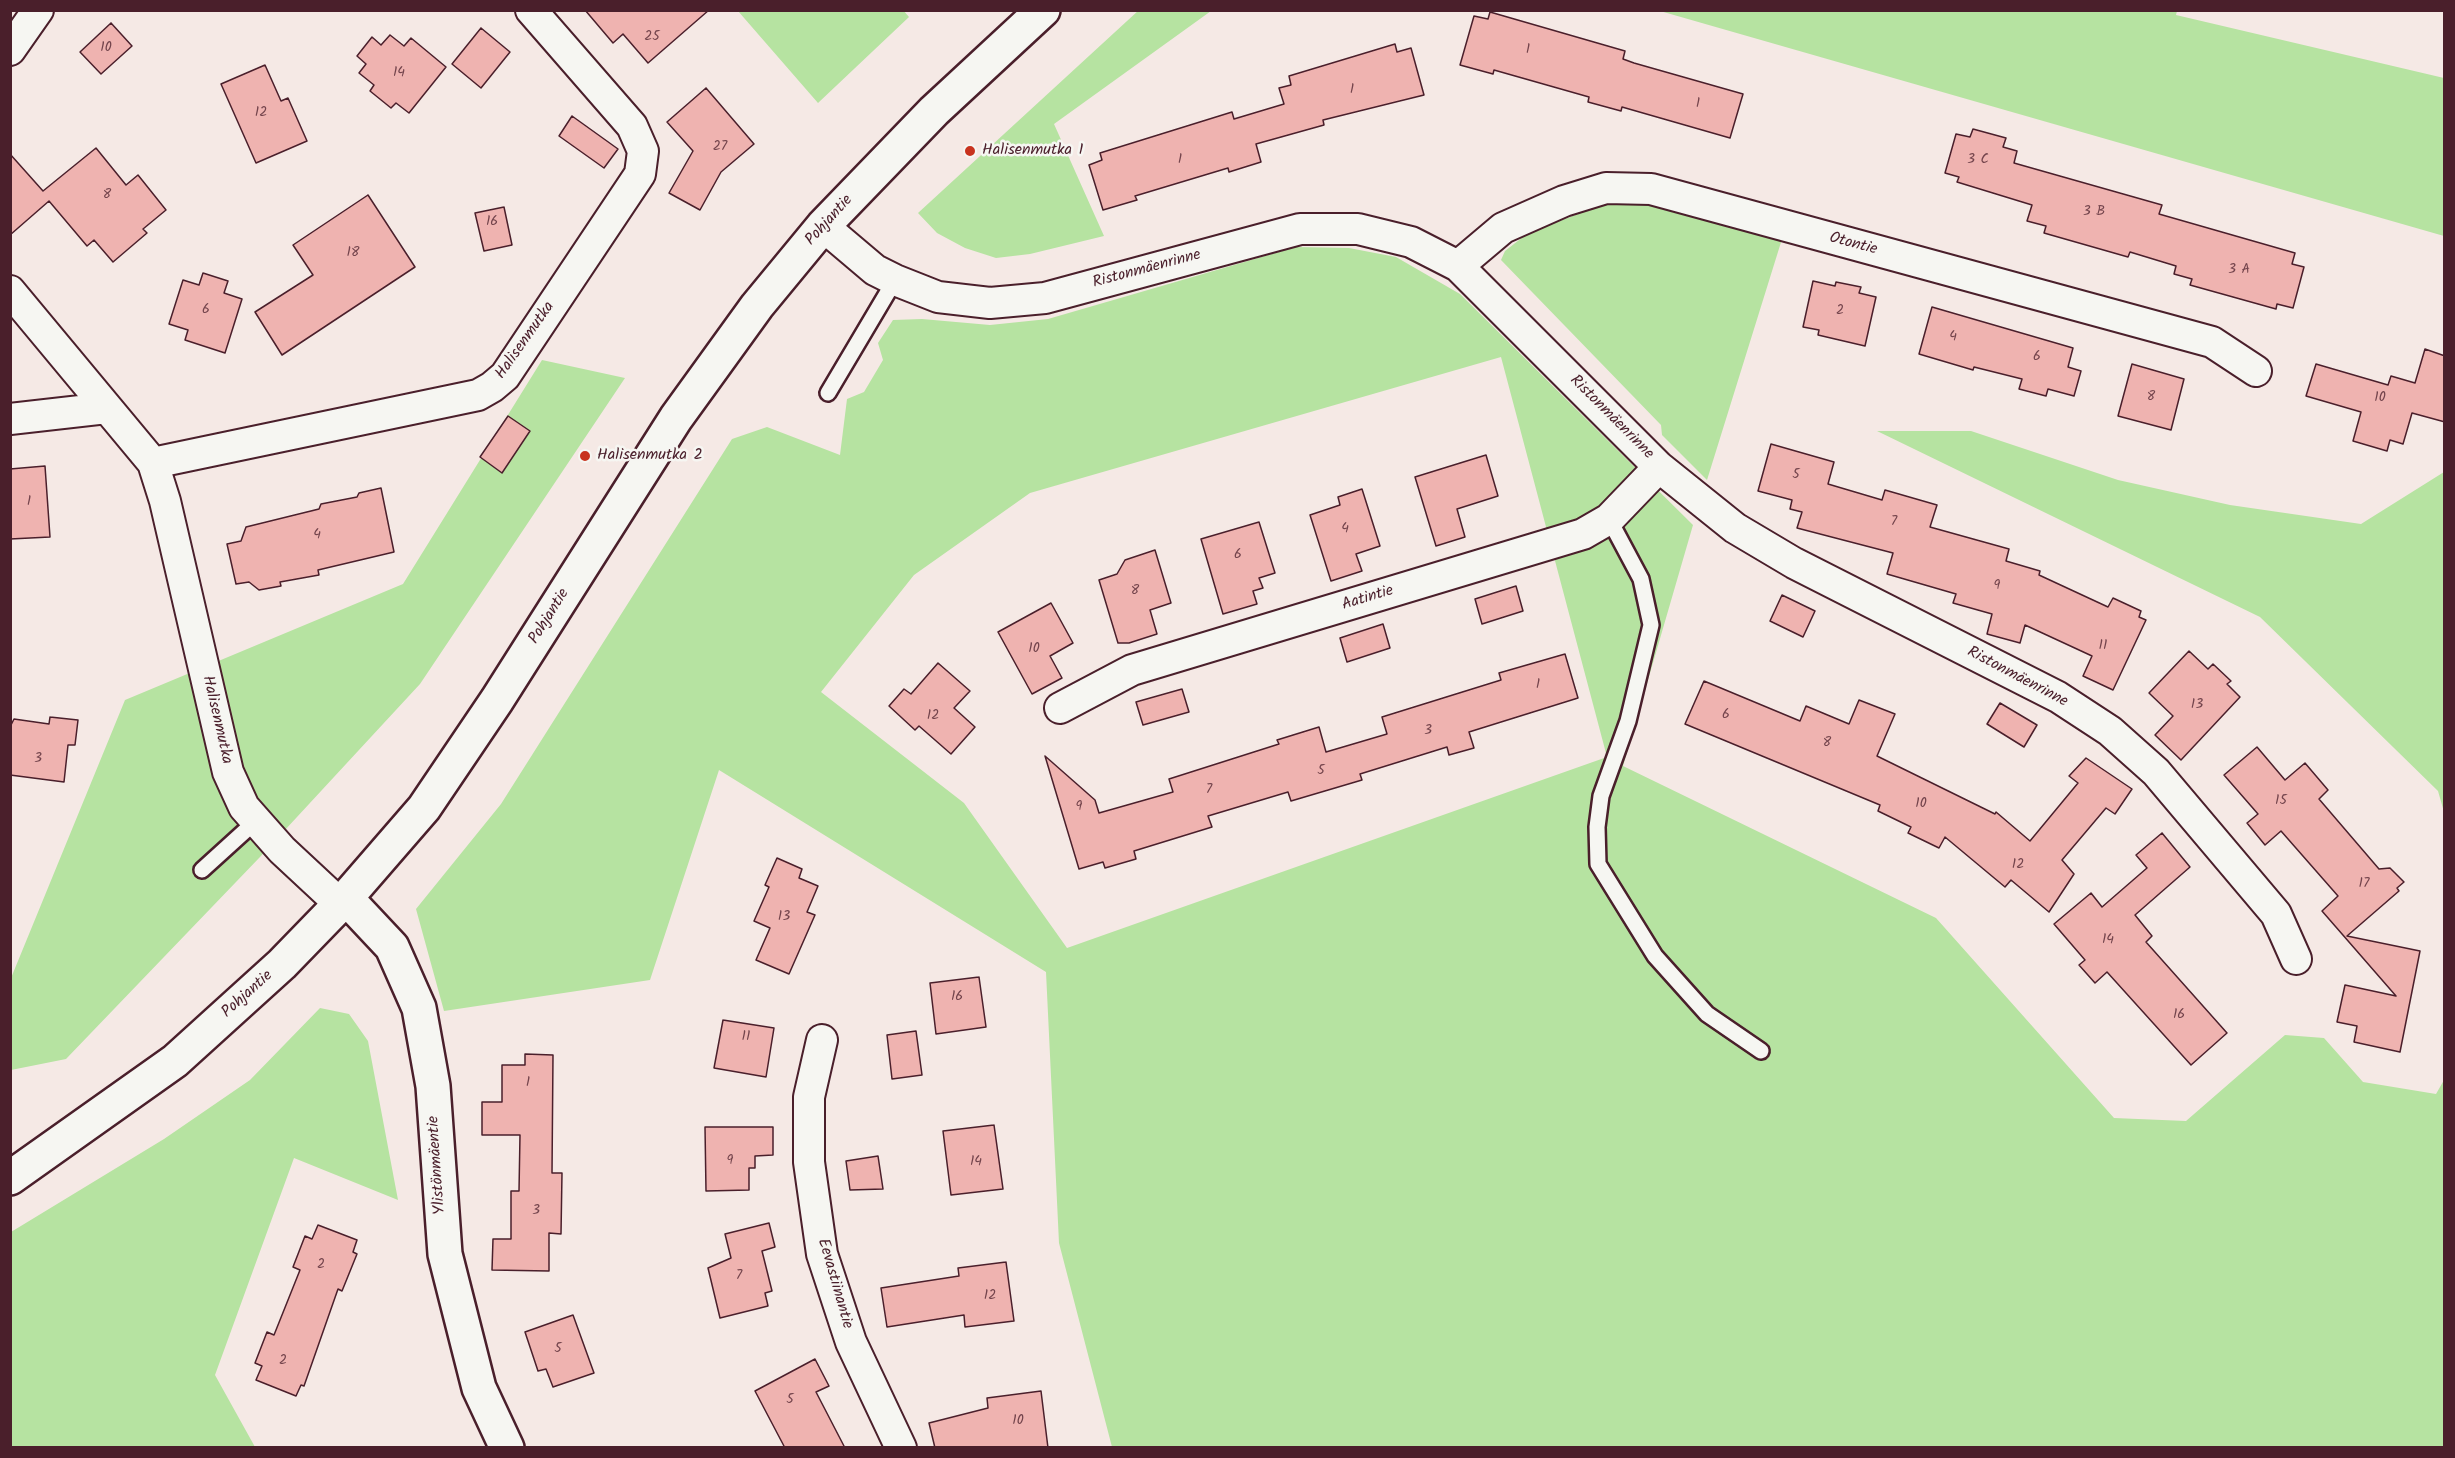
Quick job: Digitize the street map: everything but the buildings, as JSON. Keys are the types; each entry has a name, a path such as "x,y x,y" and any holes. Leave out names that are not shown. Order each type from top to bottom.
{"street":[{"path":"10,51 38,10"},
{"name":"Halisenmutka","path":"153,463 478,395 505,376 640,174 643,151 632,126 531,10"},
{"name":"Pohjantie","path":"10,1178 175,1061 282,964 343,901 424,808 497,700 676,418 757,306 823,226 934,111 1043,10"},
{"name":"Otontie","path":"1458,266 1503,228 1564,201 1606,188 1651,189 2212,342 2256,371"},
{"name":"Ristonmäenrinne","path":"823,226 875,270 895,280 938,297 990,303 1044,298 1300,229 1358,229 1411,242 1458,266 1659,467 1735,528 1794,563 2058,697 2110,731 2156,772 2276,914 2296,959"},
{"name":"Halisenmutka","path":"10,291 153,463 165,501 228,772 244,807 256,821 282,850 343,901"},
{"path":"10,419 107,408"},
{"name":"Aatintie","path":"1060,708 1132,670 1583,534 1608,519 1659,467"},
{"name":"Ylistönmäentie","path":"343,901 392,947 419,1008 433,1086 445,1254 479,1388 507,1448"},
{"name":"Eevastiinantie","path":"822,1040 809,1096 809,1162 822,1254 851,1342 901,1448"}],"lane":[{"path":"828,393 895,280"},
{"path":"1608,519 1641,579 1651,625 1628,721 1601,796 1597,826 1598,864 1655,956 1707,1014 1761,1051"},
{"path":"202,870 256,821"}],"green space":[{"path":"903,10 909,17 818,103 738,11"},
{"path":"1139,10 1211,11 1054,124 1104,236 1030,254 996,258 965,248 937,233 918,213"},
{"path":"1660,11 2177,11 2176,15 2444,78 2444,236"},
{"path":"1607,203 1647,203 1782,239 1707,480 1662,435 1661,425 1501,260 1505,251 1528,233"},
{"path":"1296,247 1349,248 1396,257 1460,294 1693,525 1623,766 1936,918 2114,1118 2186,1121 2285,1035 2324,1038 2363,1082 2436,1094 2444,1080 2444,1447 1112,1447 1059,1243 1046,972 719,770 650,980 444,1011 416,909 501,804 732,439 767,427 840,455 847,399 864,392 883,360 878,343 893,320 922,319 990,325 1048,319","holes":["1501,357 1607,757 1067,948 964,803 821,692 914,575 1030,493"]},
{"path":"542,360 625,378 420,684 260,857 66,1059 11,1070 11,978 125,700 403,584"},
{"path":"1877,431 1971,431 2118,480 2230,505 2361,524 2444,472 2444,812 2438,791 2260,617"},
{"path":"320,1008 349,1014 368,1041 398,1200 294,1158 215,1375 255,1447 11,1447 11,1232 164,1139 250,1080"}],"place":[{"name":"Halisenmutka 1","path":"970,151"},
{"name":"Halisenmutka 2","path":"585,456"}]}
